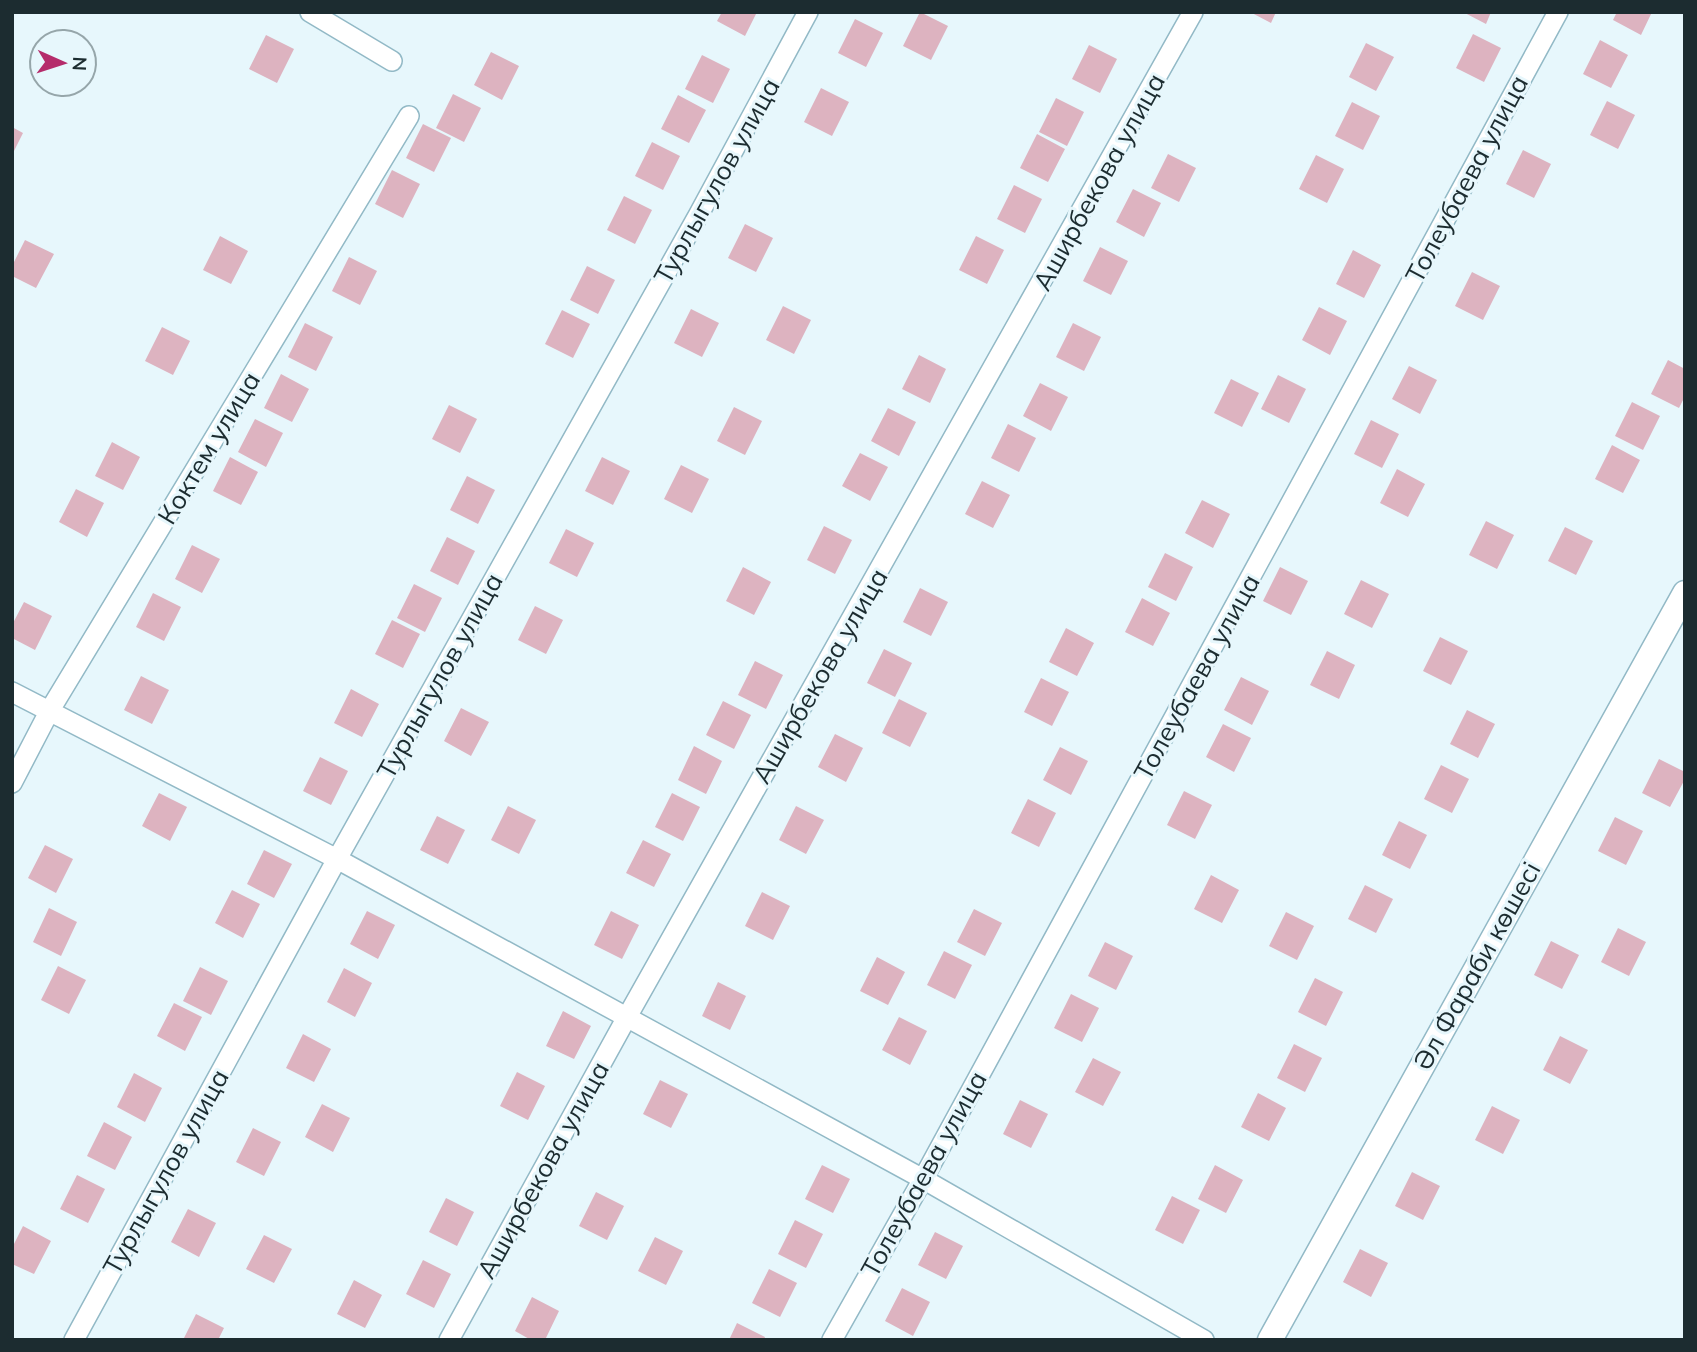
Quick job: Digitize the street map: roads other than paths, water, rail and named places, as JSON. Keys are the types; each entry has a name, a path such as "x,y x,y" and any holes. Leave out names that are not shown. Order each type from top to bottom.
{"street":[{"path":"310,12 393,61"},
{"name":"Турлыгулов улица","path":"74,1340 337,859 699,214 808,12"},
{"name":"Аширбекова улица","path":"449,1340 627,1017 1194,12"},
{"name":"Толеубаева улица","path":"832,1340 923,1180 1558,12"},
{"name":"Коктем улица","path":"12,783 50,710 409,116"},
{"name":"Әл Фараби көшесі","path":"1270,1340 1685,593"},
{"path":"12,692 337,859 923,1180 1204,1340"}]}
